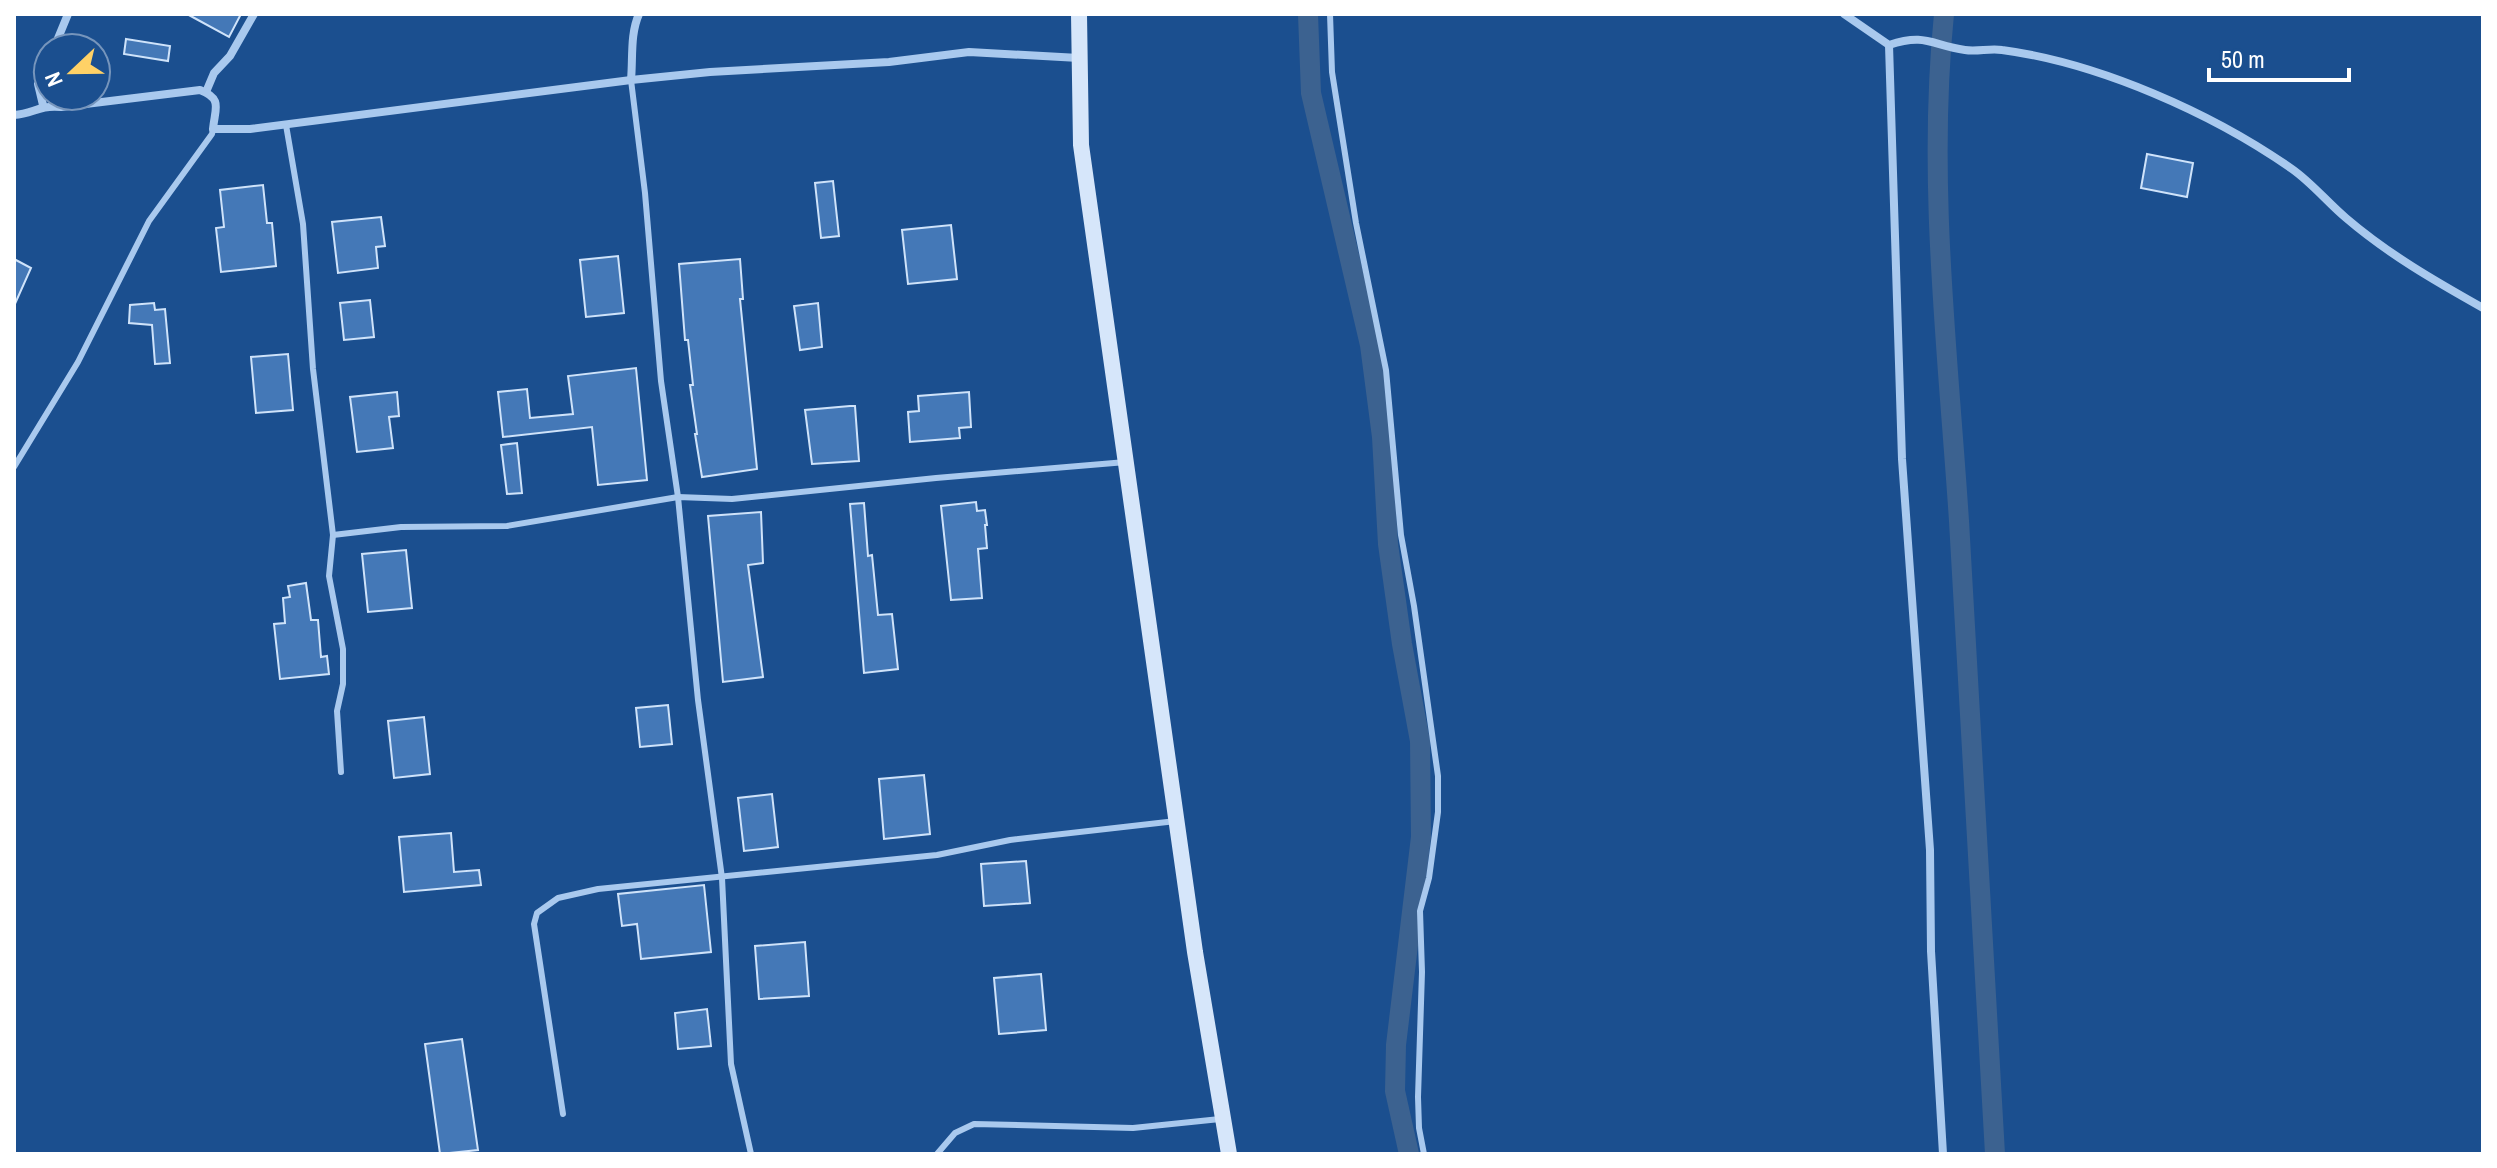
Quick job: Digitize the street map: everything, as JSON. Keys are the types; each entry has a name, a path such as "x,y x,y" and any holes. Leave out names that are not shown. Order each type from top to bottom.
{"main road":[{"path":"1079,14 1081,145 1195,952 1229,1154"}],"street":[{"path":"206,92 214,73 230,56 254,14"},
{"path":"631,80 632,30 639,14"},
{"path":"1844,14 1889,45"},
{"path":"1889,45 1909,38 1930,39 1966,50 2000,49 2155,93 2213,122 2294,170 2372,239 2422,274 2483,308"},
{"path":"1889,45 1902,459 1930,850 1931,951 1943,1154"},
{"path":"112,101 200,90 213,95 216,101 213,129 250,129 710,72 889,62 969,52 1080,58"}],"lane":[{"path":"1330,14 1334,86 1356,223 1386,370 1401,535 1438,776 1438,812 1429,878 1420,911 1422,972 1418,1097 1424,1154"},
{"path":"631,80 645,193 661,381 678,497 698,700 722,878 731,1064 751,1154"},
{"path":"286,125 303,224 313,369 333,535 329,576 343,649 343,684 337,711 341,772"},
{"path":"14,467 78,362 149,221 192,165 213,129"},
{"path":"333,535 401,527 507,526 678,497 732,499 1126,462"},
{"path":"563,1114 534,924 537,913 558,898 668,880 722,878 937,855 1010,840 1176,821"},
{"path":"937,1154 955,1133 974,1124 1133,1128 1223,1119"}],"building":[{"path":"187,14 241,14 229,37"},
{"path":"126,39 170,46 168,61 124,54"},
{"path":"2147,154 2193,163 2187,197 2141,188"},
{"path":"833,181 839,236 821,238 815,183"},
{"path":"263,185 267,223 272,223 276,266 221,272 216,228 224,227 220,190"},
{"path":"381,217 385,246 376,247 378,268 338,273 332,222"},
{"path":"951,225 957,279 908,284 902,230"},
{"path":"618,256 624,313 586,317 580,260"},
{"path":"14,259 31,268 14,306"},
{"path":"740,259 743,299 740,299 757,469 702,477 679,264"},
{"path":"370,300 374,337 344,340 340,303"},
{"path":"154,303 155,310 165,309 170,363 155,364 152,325 129,323 130,305"},
{"path":"818,303 822,347 800,350 794,306"},
{"path":"288,354 293,410 256,413 251,357"},
{"path":"636,368 647,480 598,485 592,427 503,437 498,392 527,389 530,418 573,414 568,376"},
{"path":"397,392 399,416 389,417 393,448 357,452 350,397"},
{"path":"969,392 971,427 959,428 960,438 910,442 908,412 919,411 918,396"},
{"path":"855,406 859,461 812,464 805,410"},
{"path":"517,443 522,493 507,494 501,445"},
{"path":"976,502 977,511 985,510 987,525 987,548 978,549 982,598 951,600 941,506"},
{"path":"864,503 868,556 872,555 878,615 892,614 898,669 864,673 850,504"},
{"path":"761,512 763,563 748,565 763,677 723,682 708,516"},
{"path":"406,550 412,608 368,612 362,554"},
{"path":"306,583 311,620 318,620 321,657 327,656 329,674 280,679 274,624 285,623 283,598 290,597 288,586"},
{"path":"668,705 672,744 640,747 636,708"},
{"path":"424,717 430,774 394,778 388,721"},
{"path":"924,775 930,834 884,839 879,779"},
{"path":"772,794 778,847 744,851 738,798"},
{"path":"451,833 454,872 479,870 481,885 404,892 399,837"},
{"path":"1026,861 1030,903 984,906 981,864"},
{"path":"704,885 711,952 641,959 637,924 622,926 618,894"},
{"path":"805,942 809,996 759,999 755,946"},
{"path":"1041,974 1046,1030 999,1034 994,978"},
{"path":"707,1009 711,1046 678,1049 675,1013"},
{"path":"462,1039 478,1150 440,1154 425,1044"}],"waterway":[{"path":"1308,14 1311,93 1370,345 1382,437 1388,544 1420,741 1421,837 1396,1045 1395,1091 1409,1154"},
{"path":"1944,14 1939,77 1938,204 1969,679 1995,1154"}]}
